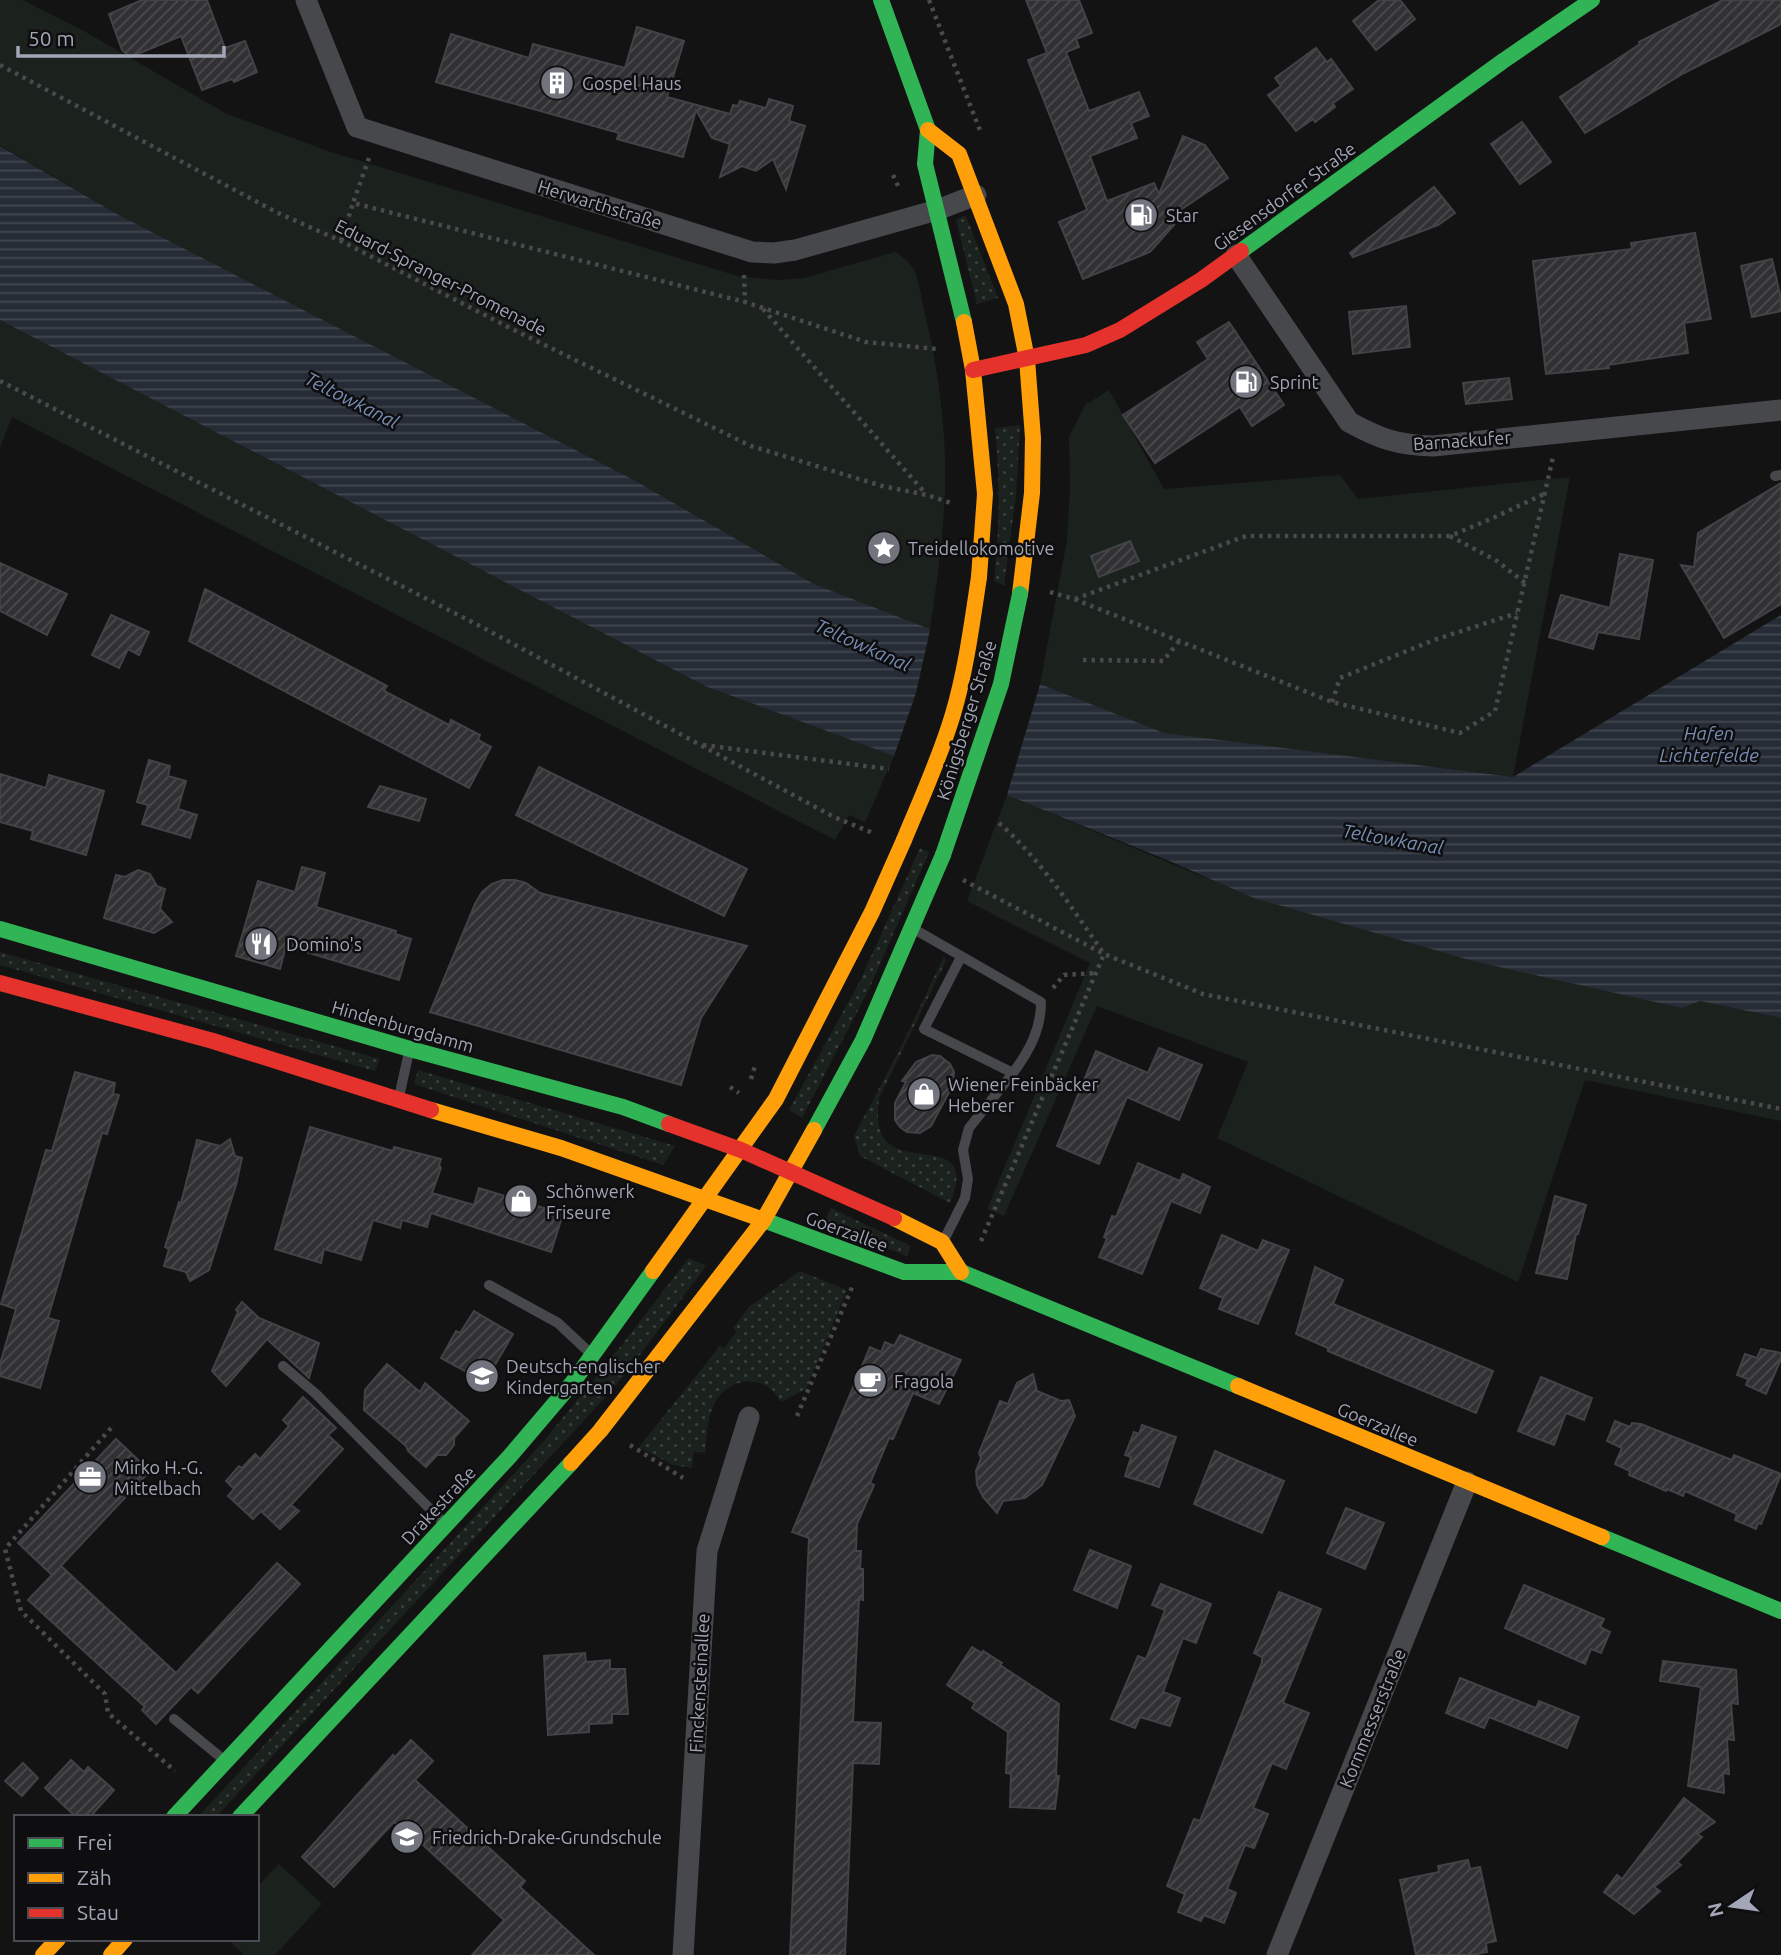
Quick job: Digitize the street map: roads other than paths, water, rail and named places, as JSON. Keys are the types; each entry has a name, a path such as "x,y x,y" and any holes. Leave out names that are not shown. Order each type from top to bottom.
{"main road":[{"name":"Königsberger Straße","path":"707,1199 776,1099 872,912 904,840 934,770 958,696 979,578 985,494 973,370 925,163 928,130 881,0"},
{"name":"Giesensdorfer Straße","path":"973,370 1086,345 1120,330 1201,280 1503,61 1592,0"},
{"name":"Königsberger Straße","path":"763,1221 863,1040 943,855 975,766 1000,684 1020,594 1032,493 1033,438 1027,359 1016,304 959,154 928,130"},
{"name":"Hindenburgdamm","path":"0,929 410,1049 623,1107 741,1150 791,1173"},
{"path":"0,983 213,1041 561,1148 763,1221 600,1431 242,1815"},
{"name":"Goerzallee","path":"791,1173 846,1195 942,1242"},
{"name":"Drakestraße","path":"176,1815 510,1456 593,1355 707,1199"},
{"name":"Goerzallee","path":"763,1221 904,1272 961,1272 1781,1611"},
{"path":"942,1242 961,1272"},
{"path":"43,1955 56,1941"},
{"path":"110,1955 123,1941"}],"street":[{"name":"Herwarthstraße","path":"306,0 357,127 752,251 774,253 795,250 937,210 976,195"},
{"name":"Barnackufer","path":"1236,255 1349,422 1377,438 1409,445 1433,446 1781,410"},
{"name":"Finckensteinallee","path":"683,1955 707,1551 749,1418"},
{"name":"Kornmesserstraße","path":"1277,1955 1467,1482"}],"lane":[{"path":"912,928 1041,1002 1036,1035 1028,1052 969,1128 963,1150 968,1179 965,1198 942,1242"},
{"path":"961,957 925,1029 1013,1073"},
{"path":"398,1100 410,1049"},
{"path":"489,1285 558,1323 593,1355"},
{"path":"283,1366 325,1403 446,1525"},
{"path":"174,1719 226,1762"}],"water":[{"path":"0,146 117,214 634,480 814,584 930,629 1040,684 1164,733 1513,777 1781,615 1781,1018 1700,1001 1682,1008 1473,961 1254,898 1007,795 705,686 0,320"}],"place":[{"name":"Gospel Haus","path":"557,83"},
{"name":"Star","path":"1141,215"},
{"name":"Sprint","path":"1246,382"},
{"name":"Treidellokomotive","path":"884,548"},
{"name":"Domino's","path":"261,944"},
{"name":"Wiener Feinbäcker Heberer","path":"924,1094"},
{"name":"Schönwerk Friseure","path":"521,1201"},
{"name":"Deutsch-englischer Kindergarten","path":"482,1376"},
{"name":"Fragola","path":"870,1381"},
{"name":"Mirko H.-G. Mittelbach","path":"90,1477"},
{"name":"Friedrich-Drake-Grundschule","path":"407,1837"}],"water label":[{"name":"Teltowkanal","path":"352,400"},
{"name":"Teltowkanal","path":"863,645"},
{"name":"Hafen Lichterfelde","path":"1709,744"},
{"name":"Teltowkanal","path":"1393,839"}]}
